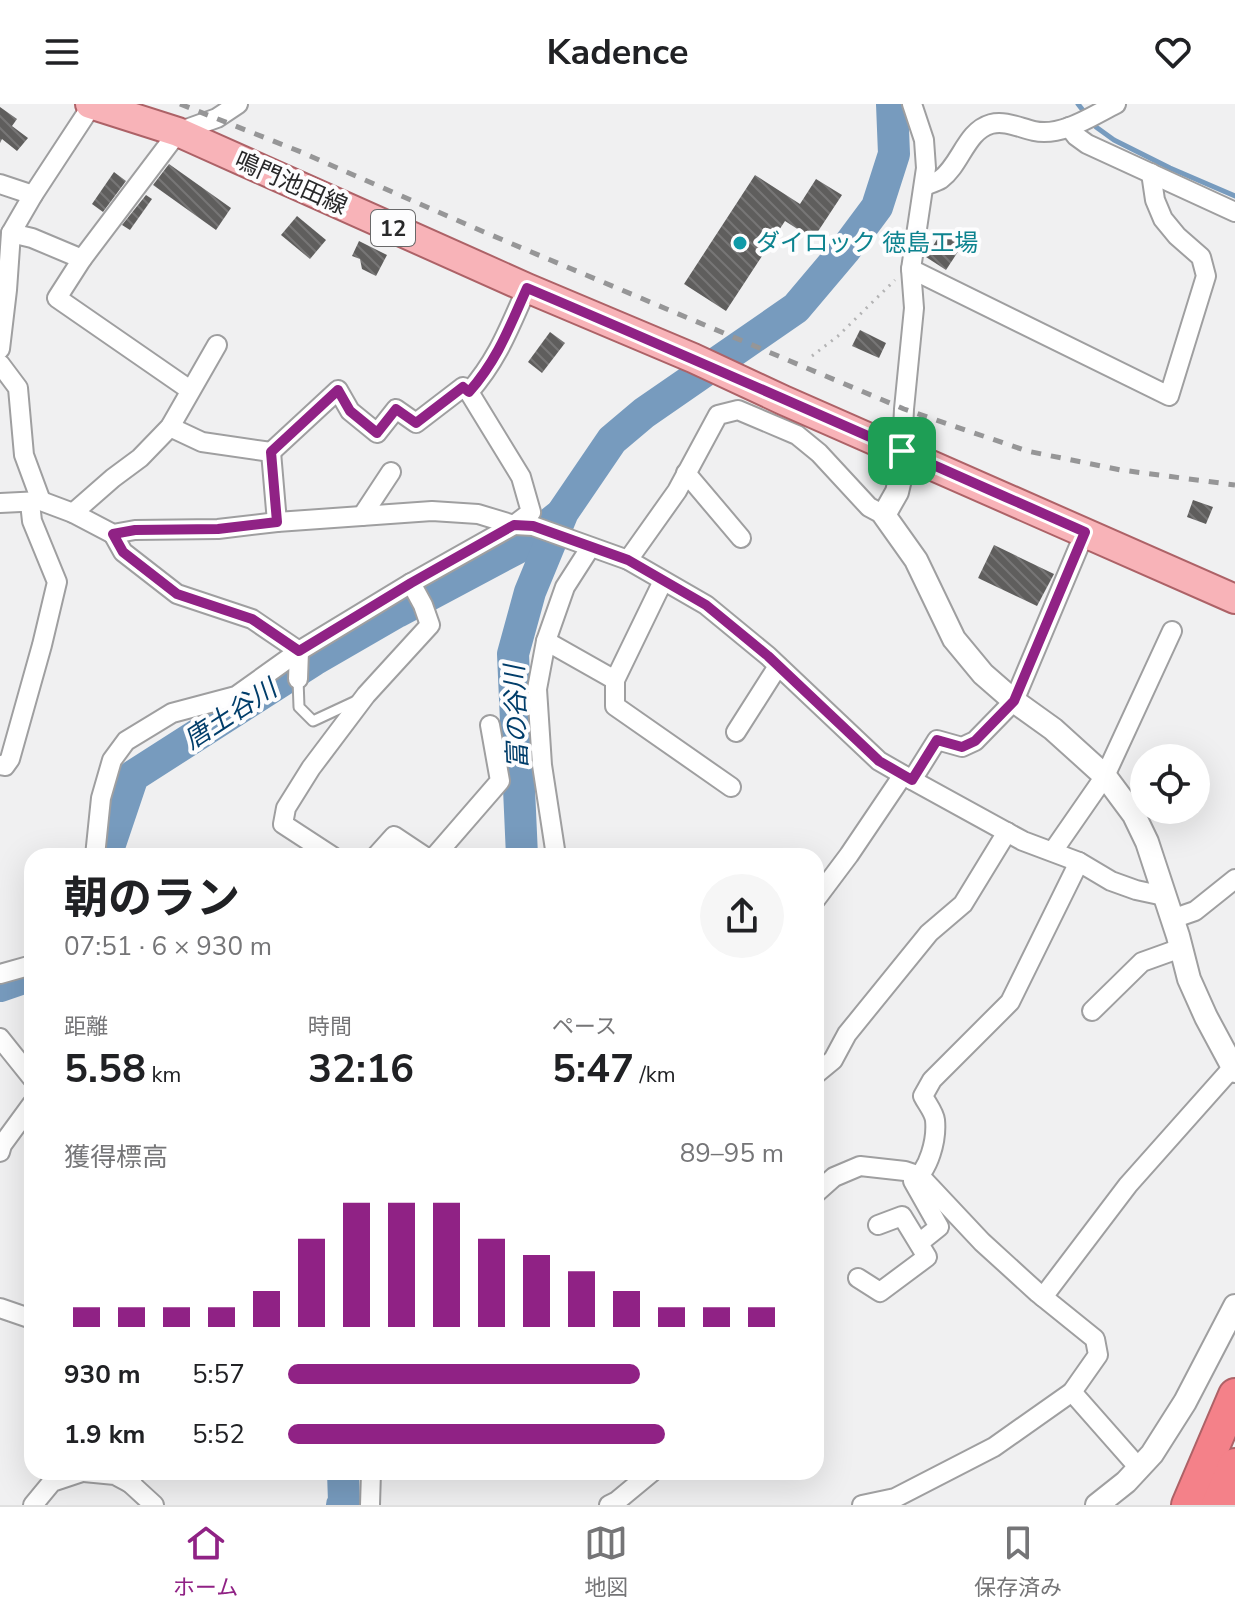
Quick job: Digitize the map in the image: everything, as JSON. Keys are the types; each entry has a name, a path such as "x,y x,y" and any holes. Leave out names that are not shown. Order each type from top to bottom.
{"highway":[{"path":"1188,1505 1235,1395"},
{"path":"1194,1505 1235,1430"},
{"path":"1218,1505 1235,1465"},
{"path":"1224,1505 1235,1486"}],"main road":[{"name":"鳴門池田線","path":"91,104 178,132 1235,599"}],"street":[{"path":"0,349 11,233 91,104"},
{"path":"190,390 57,298 82,259 178,132 217,118 238,104"},
{"path":"884,515 897,492 902,451 914,308 911,269 926,168 924,140 912,104"},
{"path":"924,186 940,179 978,129 994,123 1016,125 1035,132 1053,132 1116,104"},
{"path":"1073,125 1076,136 1087,144 1235,212"},
{"path":"911,269 1169,396 1206,276 1201,257 1163,219 1155,200 1151,173"},
{"path":"0,184 33,195"},
{"path":"11,233 32,238 82,259"},
{"path":"469,392 499,352 527,288"},
{"path":"73,513 140,458 170,427 217,345"},
{"path":"0,364 18,388 24,455 35,502 32,521 57,582 10,759 5,766 0,765"},
{"path":"96,848 101,798 112,760 126,741 172,713 236,696 299,664 412,586 531,512 521,477 463,387 416,423 396,409 377,433 350,411 338,390 271,452"},
{"path":"628,560 677,491 718,415 738,410 797,435 819,453 869,507 884,515 916,560 954,639 983,674 1053,729 1105,776 1134,815 1147,842 1189,979 1234,1069 1128,1185 1043,1297"},
{"path":"170,427 202,442 271,452"},
{"path":"271,452 277,522"},
{"path":"362,516 391,472"},
{"path":"686,473 741,538"},
{"path":"0,503 35,502 73,513 113,534 123,552 177,594 252,619 299,664"},
{"path":"113,534 135,530 218,529 432,511 478,514 514,525 533,526 628,560 706,605 778,666 879,761 907,778 1023,841 1079,862 1111,881 1164,896"},
{"path":"824,888 937,740 962,747 975,741 1014,701 1085,532"},
{"path":"555,848 542,765 537,689 546,641 565,587 587,547"},
{"path":"663,581 615,680 615,706 731,787"},
{"path":"320,848 283,824 286,808 311,768 366,695 430,625 412,586"},
{"path":"1053,851 1105,776 1172,631"},
{"path":"546,641 615,680"},
{"path":"736,732 778,666"},
{"path":"442,848 500,781 490,725"},
{"path":"824,1067 833,1060 847,1034 929,933 963,904 1007,832"},
{"path":"383,848 394,836 412,848"},
{"path":"919,1243 939,1227 913,1181 920,1176 935,1143 935,1117 923,1096 932,1080 1010,1002 1079,862"},
{"path":"1172,919 1195,911 1235,879"},
{"path":"1092,1011 1142,962 1181,948"},
{"path":"0,974 24,967"},
{"path":"0,1038 24,1068"},
{"path":"0,1152 24,1115"},
{"path":"824,1186 834,1177 860,1166 905,1171 920,1176 982,1242 1095,1339 1098,1355 1072,1392 994,1447 895,1498 862,1505"},
{"path":"858,1278 880,1292 927,1257 902,1216 878,1225"},
{"path":"1097,1505 1126,1482 1152,1454 1185,1402 1235,1306"},
{"path":"0,1308 24,1316"},
{"path":"1072,1392 1139,1468"},
{"path":"33,1505 52,1482 58,1480"},
{"path":"135,1480 154,1505"},
{"path":"370,1505 371,1480"},
{"path":"609,1505 642,1480"}],"lane":[{"path":"299,664 299,707 313,721 366,695"}],"path":[{"path":"812,356 838,336 888,285 911,269"}],"building":[{"path":"0,107 17,119 12,126 28,138 17,151 2,139 0,143"},
{"path":"169,164 231,208 216,230 153,185"},
{"path":"114,172 126,181 103,212 92,204"},
{"name":"ダイロック 徳島工場","path":"755,175 800,204 816,179 842,195 813,239 785,221 726,311 684,284"},
{"path":"146,195 152,199 130,230 122,225"},
{"path":"297,216 326,240 310,259 281,235"},
{"path":"943,230 963,244 946,270 926,257"},
{"path":"359,241 387,255 376,276 362,269 360,259 352,256"},
{"path":"860,330 886,343 879,358 852,346"},
{"path":"550,332 565,343 542,373 528,362"},
{"path":"1193,500 1213,507 1206,524 1187,517"},
{"path":"994,545 1054,574 1037,606 978,578"}],"waterway":[{"name":"富の谷川","path":"522,848 513,654 530,592 563,512 612,440 644,413 796,308 845,250 877,207 894,154 892,104"},
{"path":"1078,104 1096,127 1114,140 1235,196"},
{"name":"唐土谷川","path":"109,848 133,776 314,660 523,545 558,517"},
{"name":"唐土谷川","path":"0,986 24,978"},
{"name":"富の谷川","path":"342,1505 343,1480"}],"railway":[{"path":"180,104 301,152 904,409 1027,451 1121,470 1235,485"}],"place":[{"name":"ダイロック 徳島工場","path":"740,243"}],"route":[{"path":"527,288 902,451 1085,532 1014,701 975,741 962,747 937,740 912,780 879,761 768,656 706,605 628,560 533,526 514,525 299,651 252,619 177,594 123,552 113,534 135,530 218,529 277,522 271,452 338,390 350,411 377,433 396,409 416,423 463,387 469,392 499,352 527,288"}]}
